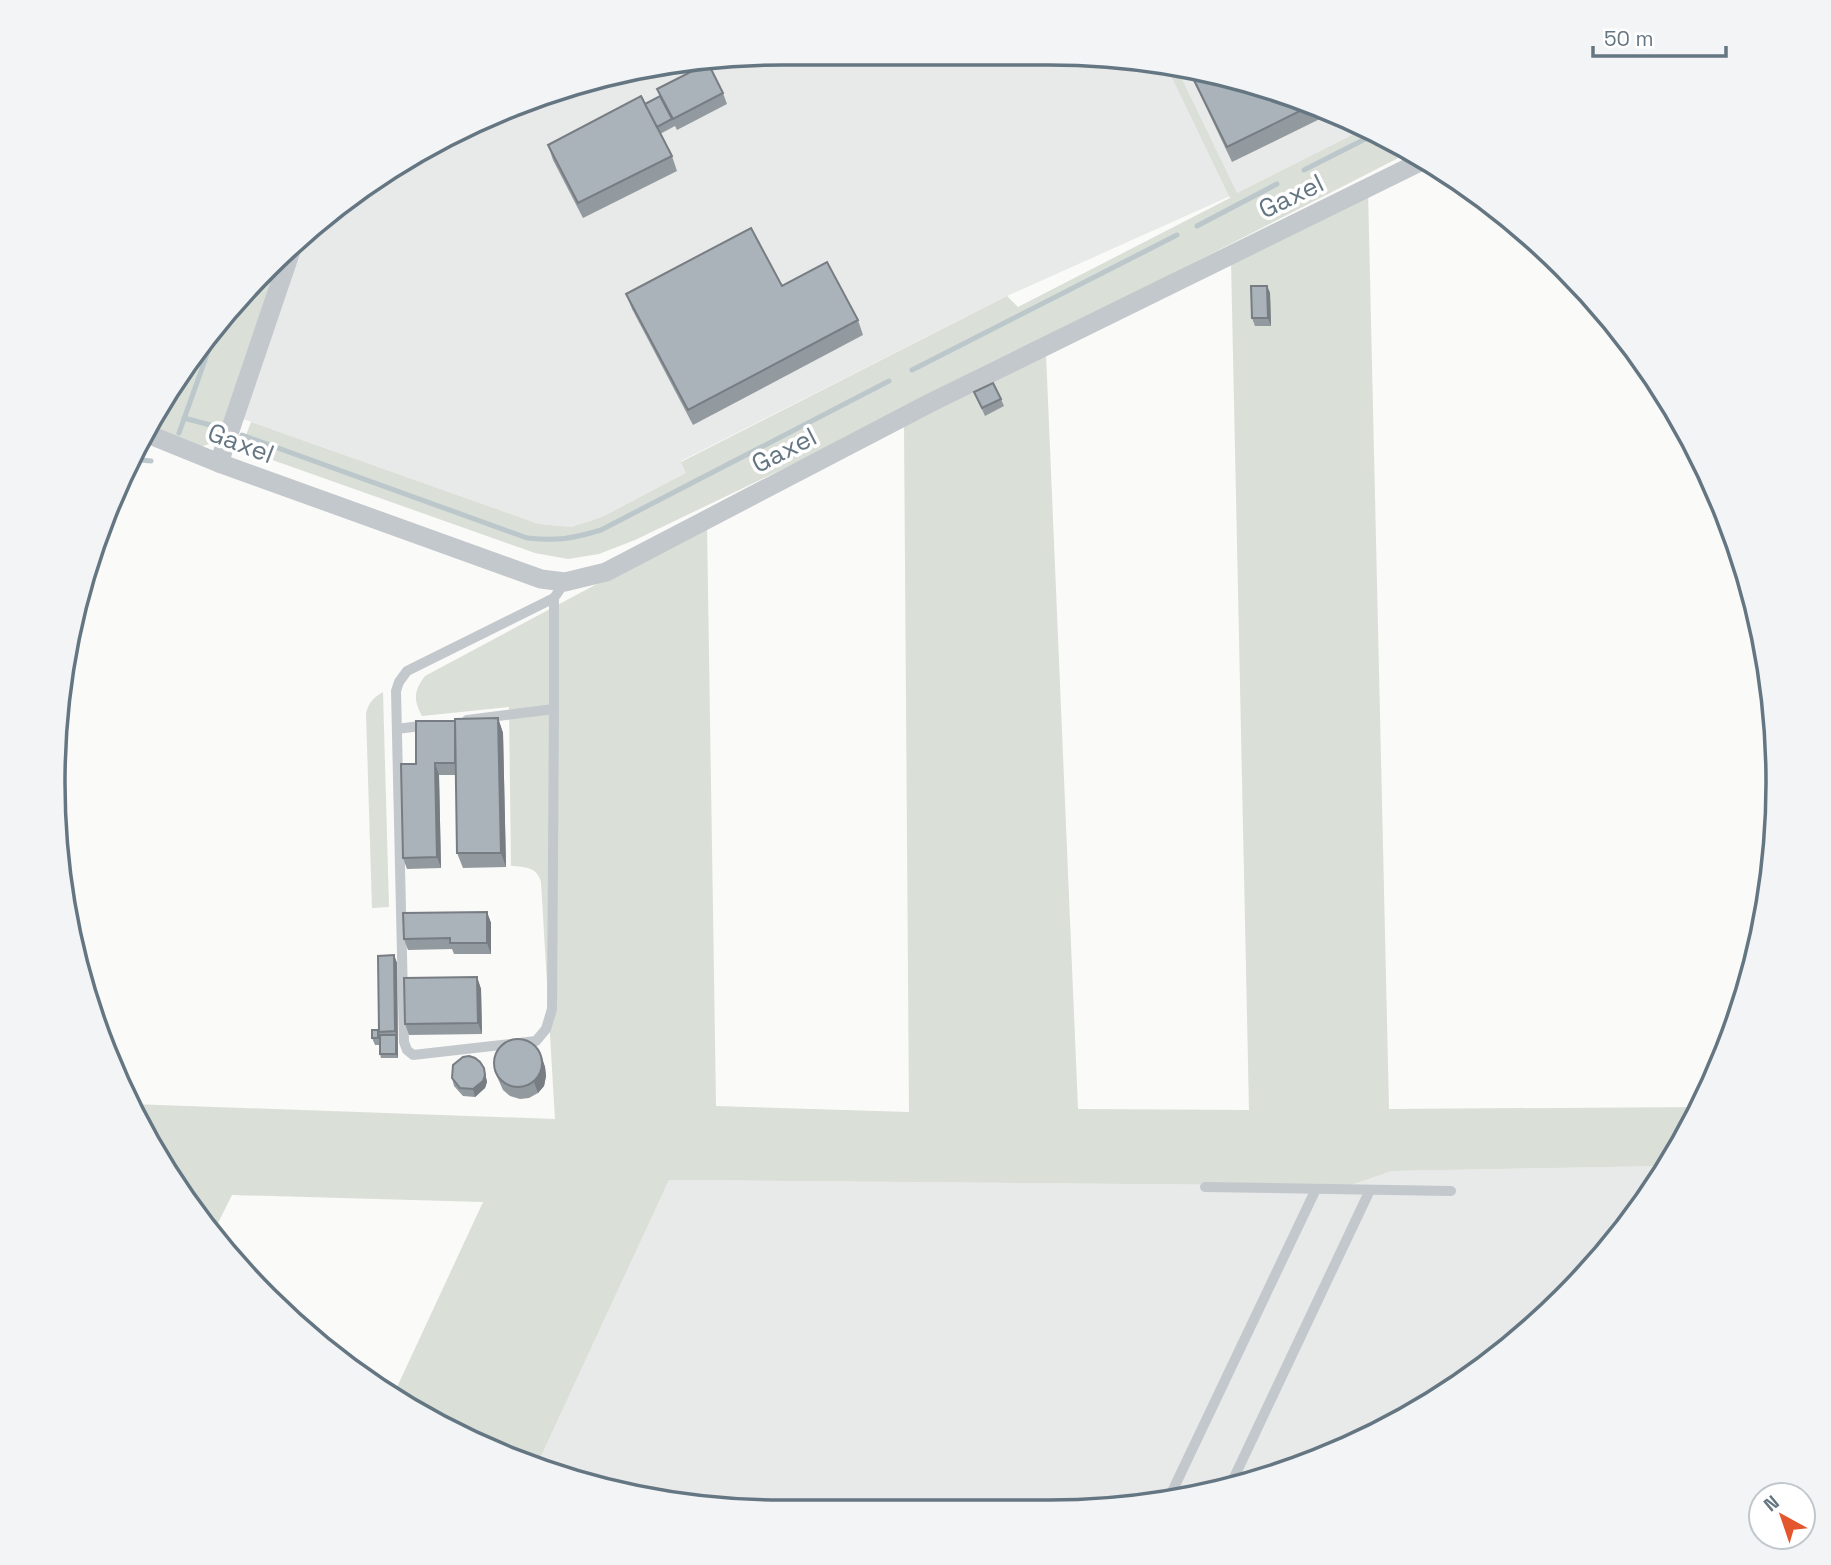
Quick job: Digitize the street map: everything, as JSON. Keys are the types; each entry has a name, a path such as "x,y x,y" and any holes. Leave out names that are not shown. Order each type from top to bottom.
{"street":[{"name":"Gaxel","path":"154,437 219,463 541,579 560,590 606,572 930,403 1414,165"},
{"path":"219,463 286,265"}],"lane":[{"path":"560,590 554,709 552,1009 546,1029 536,1041 413,1055 404,1042 396,691 407,671 560,590"},
{"path":"463,720 554,709"},
{"path":"397,729 436,724"},
{"path":"1205,1187 1451,1191"},
{"path":"1174,1489 1316,1189"},
{"path":"1235,1476 1370,1190"}],"shaded area":[{"path":"736,66 1095,66 1142,71 1234,89 1323,119 1355,134 1237,193 1007,296 681,461 687,473 602,517 571,527 539,524 243,419 186,383 243,309 309,243 384,186 465,139 508,119 597,89 689,71"},
{"path":"1171,76 1181,78 1237,193 1355,134 1400,157 912,407 635,540 599,554 568,559 535,553 247,451 245,438 251,422 539,524 571,527 602,517 686,473 681,462 1007,296 1018,307 1230,198"},
{"path":"1368,190 1389,1109 1688,1107 1654,1166 1392,1171 1348,1186 669,1180 540,1458 465,1426 397,1387 483,1202 232,1195 217,1224 186,1181 141,1104 555,1119 541,882 537,873 511,866 509,707 422,716 416,700 417,691 425,676 707,525 716,1106 909,1112 904,425 1046,354 1078,1109 1249,1110 1231,260"},
{"path":"271,279 223,431 209,444 198,448 157,432 213,346"},
{"path":"383,692 389,907 372,908 366,713 372,701"},
{"path":"1654,1166 1618,1219 1588,1256 1522,1322 1485,1352 1407,1404 1366,1426 1323,1446 1234,1476 1142,1494 1095,1499 736,1499 642,1486 597,1476 540,1458 669,1180 1348,1186 1392,1171"}],"building":[{"path":"711,69 723,93 673,119 657,89 693,71"},
{"path":"1194,80 1234,89 1300,111 1227,147"},
{"path":"641,96 672,156 578,203 548,145"},
{"path":"660,96 672,119 657,127 645,104"},
{"path":"751,228 782,286 827,262 858,320 688,410 626,294"},
{"path":"1251,286 1267,286 1268,318 1252,318"},
{"path":"993,383 1001,399 982,408 974,392"},
{"path":"498,718 501,853 457,853 455,719"},
{"path":"416,721 455,721 455,763 435,763 437,857 403,858 401,764 416,764"},
{"path":"487,912 487,943 450,943 450,938 404,939 403,913"},
{"path":"394,955 395,1031 379,1032 378,956"},
{"path":"477,977 478,1023 405,1024 404,978"},
{"path":"372,1030 378,1030 378,1038 372,1038"},
{"path":"380,1035 396,1035 396,1054 380,1054"},
{"path":"518,1039 527,1040 535,1046 541,1054 541,1072 535,1080 527,1086 518,1087 509,1086 501,1080 495,1072 494,1063 495,1054 501,1046 509,1040"},
{"path":"469,1056 480,1062 485,1075 483,1081 473,1089 460,1088 452,1078 453,1065"}],"waterway":[{"path":"1304,170 1366,139"},
{"path":"1197,226 1277,184"},
{"path":"912,370 1177,235"},
{"path":"179,433 207,354"},
{"path":"242,435 527,538 564,538 601,530 889,381"},
{"path":"184,418 214,426"},
{"path":"142,460 151,461"}]}
